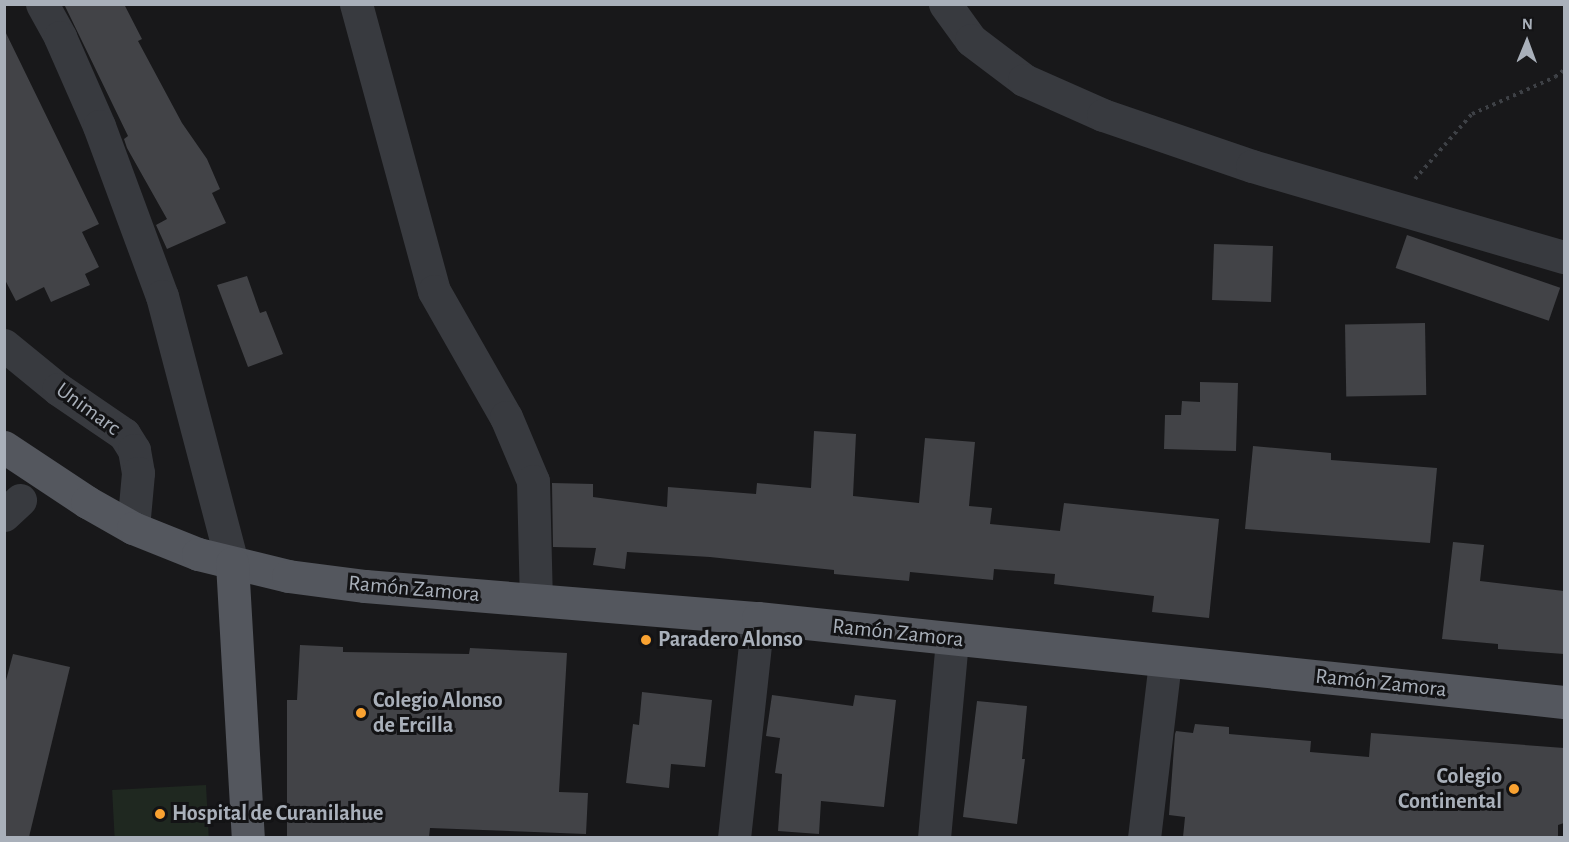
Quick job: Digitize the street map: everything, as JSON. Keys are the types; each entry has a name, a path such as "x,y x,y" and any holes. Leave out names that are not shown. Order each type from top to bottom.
{"main road":[{"name":"Ramón Zamora","path":"4,447 94,507 133,528 198,554 288,576 365,586 758,618 1564,702"},
{"path":"232,563 248,837"}],"street":[{"path":"42,4 60,37 99,126 162,296 232,563"},
{"path":"356,4 434,291 506,417 533,481 536,600"},
{"path":"945,4 972,40 1024,80 1103,115 1252,166 1564,258"},
{"name":"Unimarc","path":"4,345 58,389 124,434 134,450 138,473 133,528"},
{"path":"734,837 758,618"},
{"path":"934,837 952,639"},
{"path":"1144,837 1165,660"}],"path":[{"path":"1391,207 1472,114 1555,77 1564,69"}],"shaded area":[{"name":"Hospital de Curanilahue","path":"206,785 209,837 115,838 112,790"}],"building":[{"path":"64,4 124,4 142,39 138,41 182,123 207,159 220,189 212,193 226,223 167,249 156,225 167,219 127,148 124,139 128,136"},
{"path":"4,29 99,224 82,232 99,267 85,274 90,285 51,302 44,287 16,301 4,278"},
{"path":"1407,235 1560,288 1549,321 1396,268"},
{"path":"1214,244 1273,246 1271,302 1212,300"},
{"path":"247,276 260,313 266,311 283,354 248,367 217,285"},
{"path":"1425,323 1426,395 1346,396 1345,324"},
{"path":"1200,382 1238,383 1236,451 1164,449 1165,415 1181,415 1182,401 1200,402"},
{"path":"814,431 856,434 853,496 919,503 925,438 975,442 969,506 992,508 990,524 1060,531 1064,503 1219,519 1209,618 1152,612 1154,596 1054,584 1055,574 994,569 993,580 910,572 909,581 834,574 834,570 710,557 627,552 625,569 593,565 596,548 553,547 552,483 593,484 593,497 667,507 668,487 756,494 757,483 811,488"},
{"path":"1253,446 1331,453 1331,460 1437,468 1430,543 1245,529"},
{"path":"1453,542 1484,545 1480,581 1564,591 1564,654 1498,649 1498,644 1442,639"},
{"name":"Colegio Alonso de Ercilla","path":"300,645 343,647 343,652 469,654 470,648 567,653 559,792 588,793 586,834 430,828 429,837 287,837 287,700 297,700"},
{"path":"13,654 70,667 29,837 4,837 4,688"},
{"path":"642,692 712,700 705,767 671,764 669,788 626,783 633,724 639,725"},
{"path":"772,695 853,706 855,695 896,700 884,807 821,801 819,834 778,831 782,774 775,773 780,738 766,736"},
{"path":"977,701 1027,706 1022,759 1025,759 1017,824 963,817"},
{"path":"1195,724 1229,727 1229,734 1311,741 1310,752 1369,757 1371,733 1564,748 1564,823 1558,825 1558,837 1183,837 1185,817 1169,815 1175,734 1176,731 1193,733"}],"place":[{"name":"Paradero Alonso","path":"646,640"},
{"name":"Colegio Alonso de Ercilla","path":"361,713"},
{"name":"Colegio Continental","path":"1514,789"},
{"name":"Hospital de Curanilahue","path":"160,814"}]}
